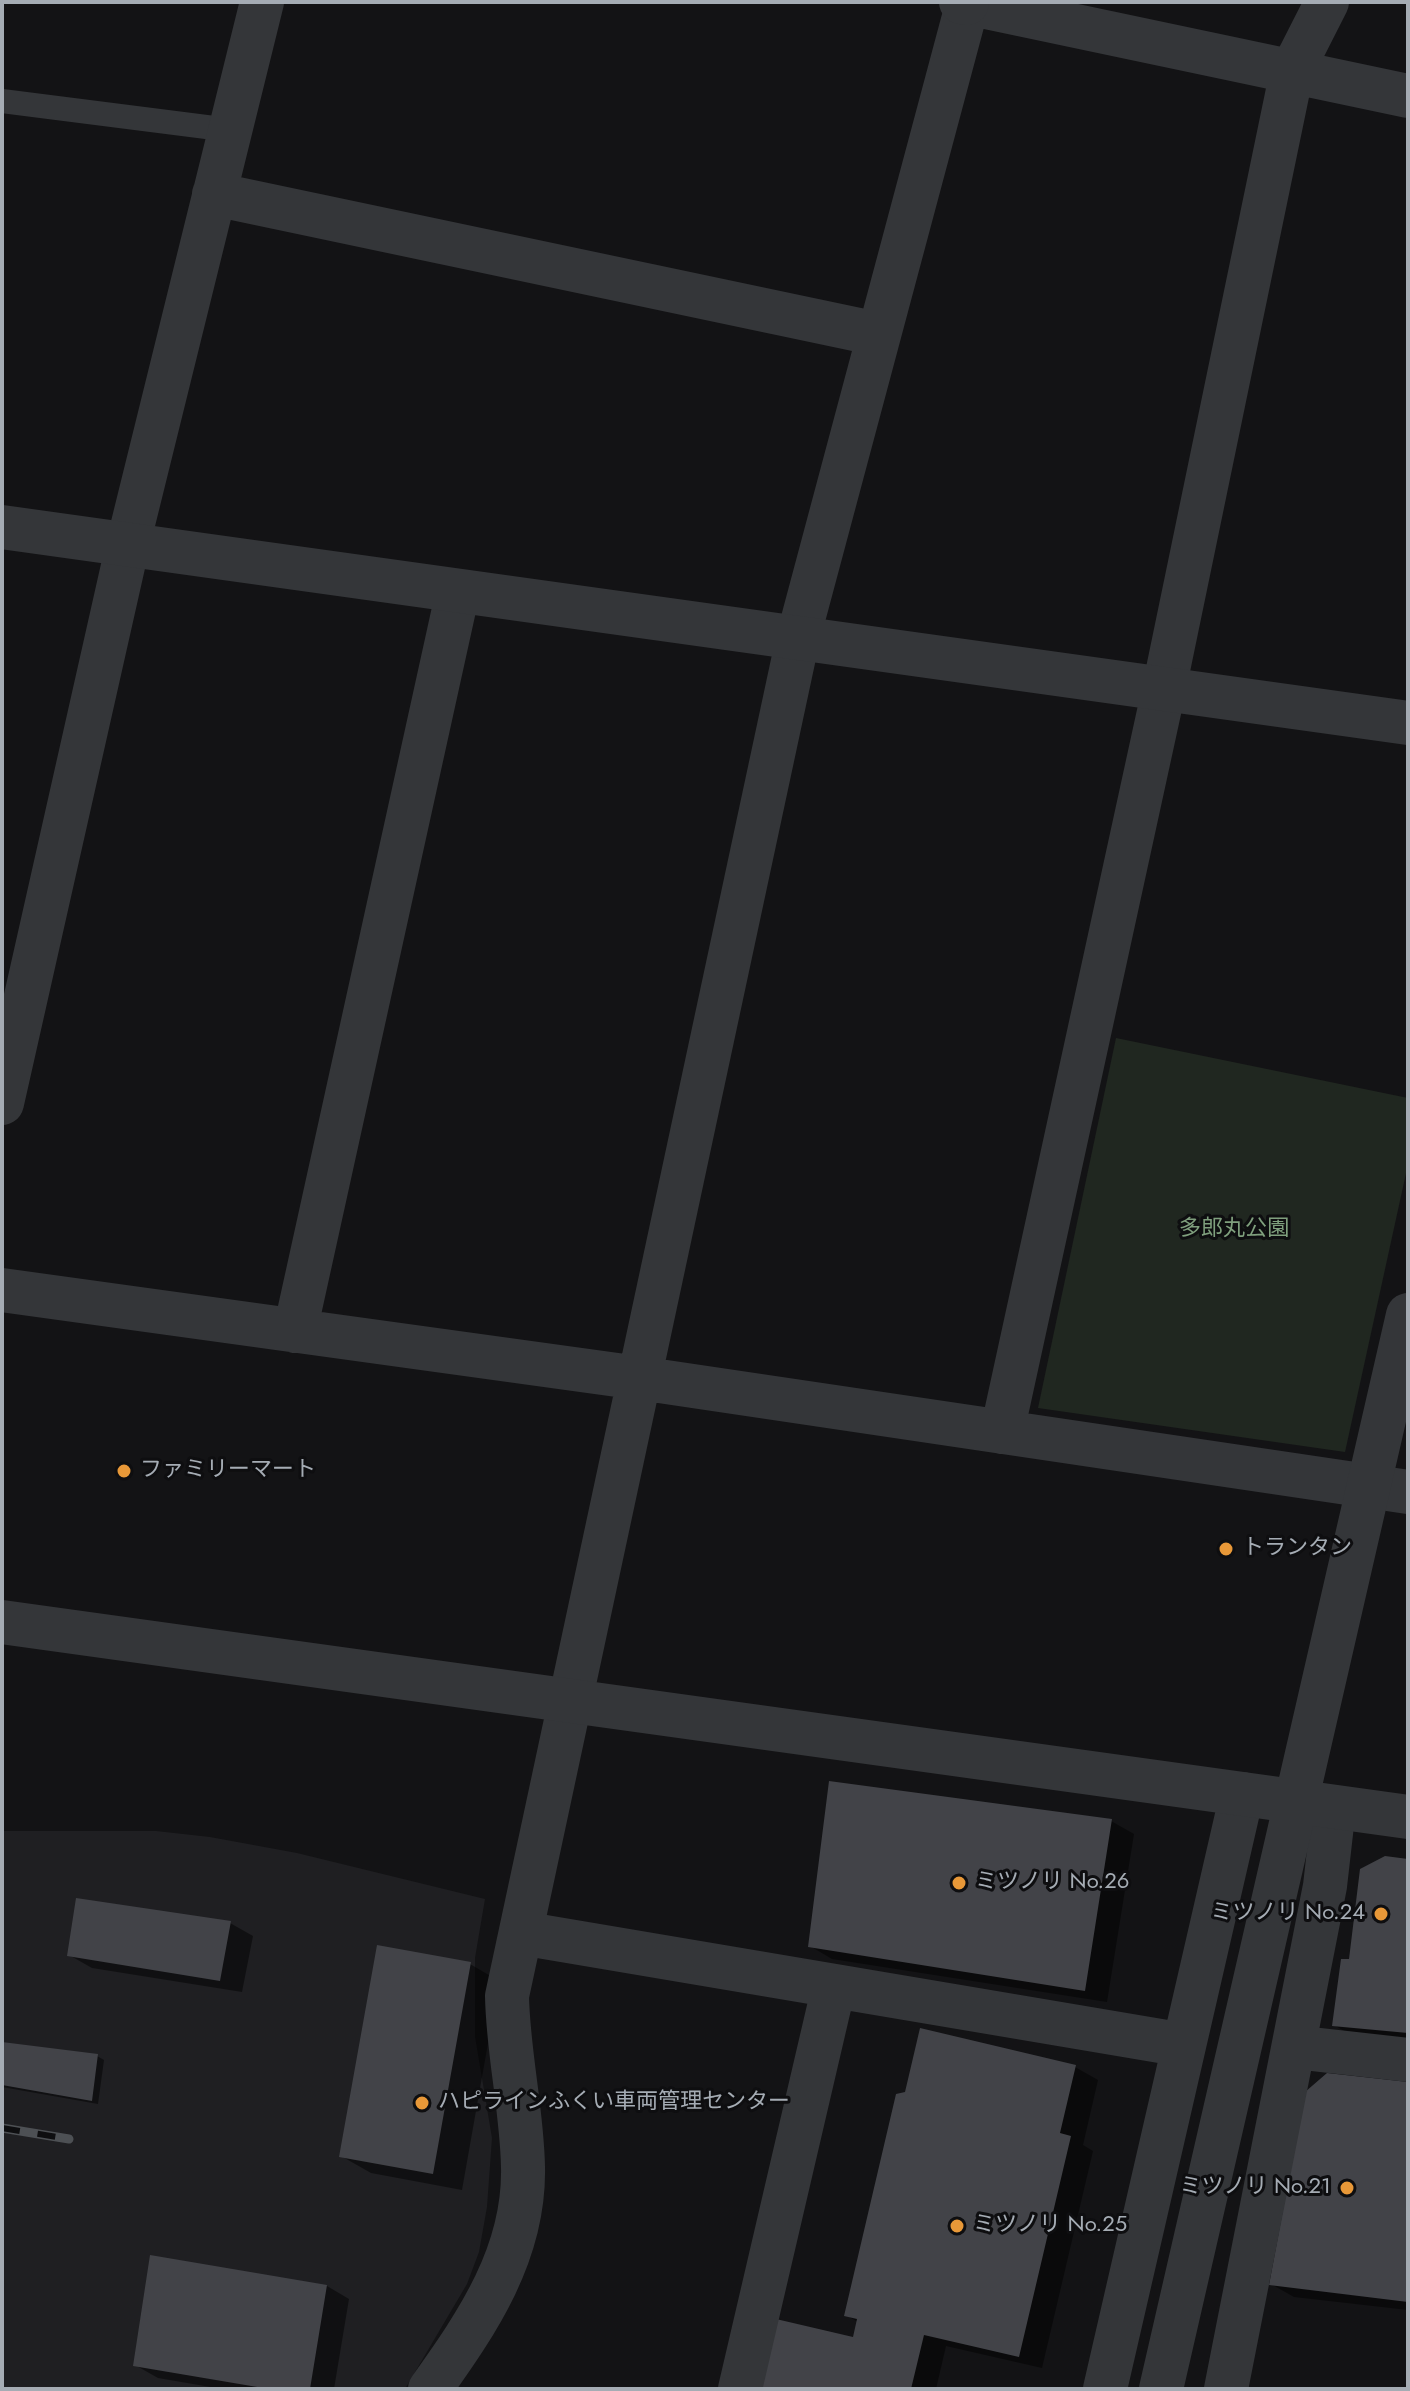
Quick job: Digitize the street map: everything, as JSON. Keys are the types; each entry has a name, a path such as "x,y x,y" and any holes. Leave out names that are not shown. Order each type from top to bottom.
{"street":[{"path":"2,1103 128,544 262,2"},
{"path":"430,2389 475,2325 500,2278 514,2239 523,2198 521,2134 507,1996 798,638 965,2 1408,96"},
{"path":"1002,1432 1164,689 1292,71 1327,2"},
{"path":"214,194 878,334"},
{"path":"2,527 1408,723"},
{"path":"295,1331 458,591"},
{"path":"2,1290 639,1378 1388,1489"},
{"path":"1161,2389 1208,2189 1315,1804 1388,1489 1408,1315"},
{"path":"2,1622 1408,1817"},
{"path":"1105,2389 1242,1794"},
{"path":"1226,2389 1325,1886 1315,1804"},
{"path":"521,1933 1184,2045"},
{"path":"740,2389 834,1986"},
{"path":"1294,2047 1408,2060"}],"lane":[{"path":"2,101 230,130"}],"shaded area":[{"path":"2,1831 156,1831 210,1837 297,1853 485,1899 475,1958 475,2036 492,2138 487,2207 479,2252 467,2284 405,2389 2,2389"}],"green space":[{"name":"多郎丸公園","path":"1116,1038 1408,1098 1408,1164 1345,1452 1038,1408"}],"building":[{"name":"ミツノリ No.26","path":"829,1781 1112,1819 1085,1991 808,1947"},
{"name":"ミツノリ No.24","path":"1385,1856 1408,1859 1408,2033 1332,2026 1341,1959 1349,1959 1360,1869"},
{"path":"76,1898 231,1921 220,1981 67,1956"},
{"path":"377,1945 471,1962 433,2174 339,2157"},
{"name":"ミツノリ No.25","path":"920,2028 1076,2065 1060,2133 1071,2136 1019,2357 924,2335 911,2389 760,2389 776,2319 853,2337 857,2319 844,2316 896,2094 905,2092"},
{"path":"2,2042 98,2054 92,2101 2,2085"},
{"name":"ミツノリ No.21","path":"1327,2073 1408,2082 1408,2302 1269,2285 1305,2092"},
{"path":"150,2255 327,2285 310,2389 269,2389 133,2366"}],"railway":[{"path":"2,2128 69,2139"}],"place":[{"name":"ファミリーマート","path":"124,1471"},
{"name":"トランタン","path":"1226,1549"},
{"name":"ミツノリ No.26","path":"959,1883"},
{"name":"ミツノリ No.24","path":"1381,1914"},
{"name":"ハピラインふくい車両管理センター","path":"422,2103"},
{"name":"ミツノリ No.21","path":"1347,2188"},
{"name":"ミツノリ No.25","path":"957,2226"}]}
